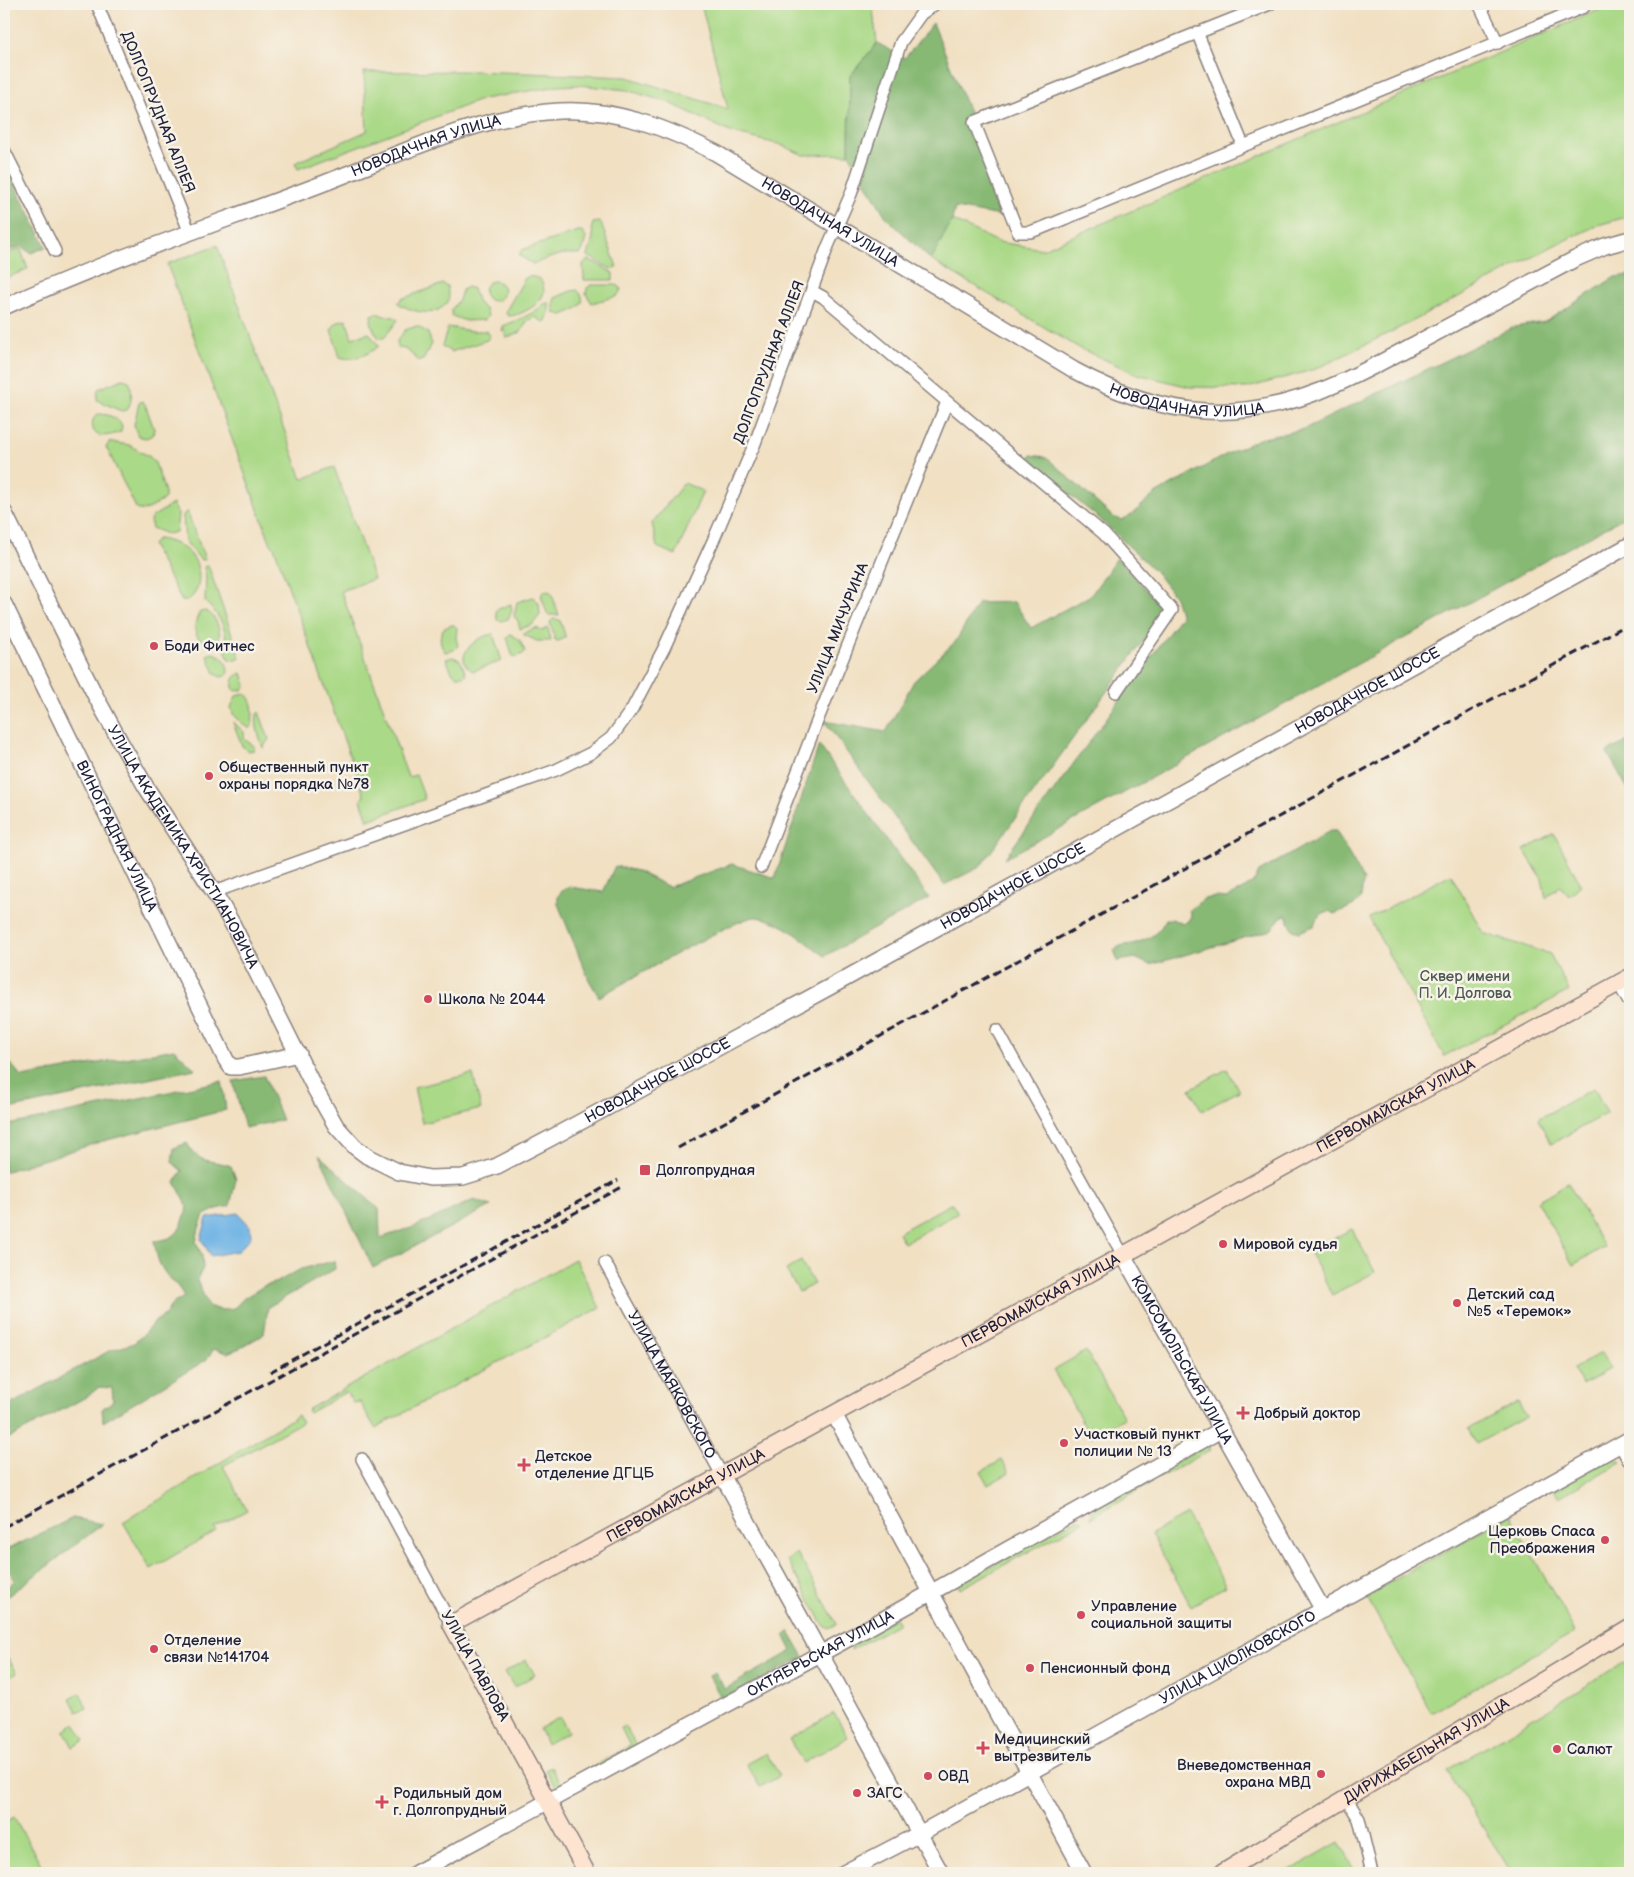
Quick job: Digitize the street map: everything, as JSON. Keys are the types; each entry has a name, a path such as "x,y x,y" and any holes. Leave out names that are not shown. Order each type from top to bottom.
{"main road":[{"name":"ПЕРВОМАЙСКАЯ УЛИЦА","path":"452,1624 1625,979"},
{"name":"УЛИЦА ПАВЛОВА","path":"452,1624 587,1873"},
{"name":"ДИРИЖАБЕЛЬНАЯ УЛИЦА","path":"1222,1873 1630,1628"}],"street":[{"name":"ДОЛГОПРУДНАЯ АЛЛЕЯ","path":"97,4 190,233"},
{"name":"ДОЛГОПРУДНАЯ АЛЛЕЯ","path":"214,892 556,770 597,749 611,738 632,708 659,658 713,541 755,443 851,194 901,42 921,14 935,4"},
{"path":"1270,4 974,122 1012,227 1018,232 1030,232 1042,228 1498,43 1584,7 1583,4"},
{"path":"1479,4 1498,43"},
{"path":"1197,32 1243,145"},
{"name":"НОВОДАЧНАЯ УЛИЦА","path":"4,307 66,280 466,130 532,113 562,111 594,112 624,116 655,125 684,137 716,153 1054,359 1093,380 1150,402 1191,410 1234,411 1271,406 1323,390 1363,372 1574,259 1605,246 1630,239"},
{"path":"4,150 55,251"},
{"path":"812,291 823,297 1104,534 1172,610 1116,692"},
{"name":"УЛИЦА МИЧУРИНА","path":"761,867 818,719 947,402"},
{"name":"УЛИЦА АКАДЕМИКА ХРИСТИАНОВИЧА","path":"4,512 121,744 233,925 315,1089 340,1131 355,1147 383,1165"},
{"name":"НОВОДАЧНОЕ ШОССЕ","path":"383,1165 399,1172 416,1176 447,1178 480,1172 513,1158 848,977 1630,545"},
{"name":"ВИНОГРАДНАЯ УЛИЦА","path":"4,604 221,1052 231,1067 246,1066 298,1054"},
{"path":"1625,979 1630,1000"},
{"name":"КОМСОМОЛЬСКАЯ УЛИЦА","path":"997,1030 1323,1610"},
{"name":"УЛИЦА МАЯКОВСКОГО","path":"605,1263 941,1873"},
{"path":"834,1414 1084,1873"},
{"name":"ОКТЯБРЬСКАЯ УЛИЦА","path":"416,1873 820,1654 1221,1430"},
{"path":"1626,1441 1630,1459"},
{"name":"УЛИЦА ЦИОЛКОВСКОГО","path":"844,1873 919,1834 1626,1441"},
{"name":"УЛИЦА ПАВЛОВА","path":"362,1459 452,1624"},
{"path":"1346,1798 1359,1819 1372,1873"}],"green space":[{"path":"701,4 911,4 886,6 873,10 877,43 850,76 849,154 804,155 778,144 732,133 670,103 627,90 578,85 558,86 483,99 298,169 295,163 367,131 364,72 474,71 627,77 728,109"},
{"path":"1599,4 1630,4 1630,216 1598,225 1555,245 1419,318 1316,369 1247,388 1190,387 1137,374 1081,349 931,260 952,220 998,242 1043,249 1601,9"},
{"path":"933,23 1012,218 955,208 952,220 931,260 886,217 849,154 850,76 877,43 905,58"},
{"path":"4,163 46,247 31,253 20,246 4,252"},
{"path":"599,222 617,267 611,269 588,256 593,238 592,226 593,223"},
{"path":"582,231 586,238 580,254 561,255 533,264 520,256 522,250"},
{"path":"217,245 302,479 334,467 374,579 341,591 408,777 416,775 425,799 368,820 361,800 364,795 274,547 271,544 167,264"},
{"path":"20,248 28,269 4,279 4,255"},
{"path":"588,260 613,273 613,280 584,280 583,264"},
{"path":"1630,275 1630,514 1004,859 1181,616 1175,597 1155,571 1099,518 1026,460 1031,455 1046,457 1113,517 1122,520 1131,515 1155,494 1227,454 1259,439 1304,429 1514,327 1545,322 1615,277"},
{"path":"530,276 540,279 542,283 544,291 541,299 528,310 508,316 506,313 507,309 525,278"},
{"path":"494,281 501,284 504,291 501,298 494,301 487,298 484,291 487,284"},
{"path":"443,284 447,286 449,299 445,305 432,312 418,311 398,303 401,299"},
{"path":"591,285 617,285 621,288 617,296 592,303 586,294 587,288"},
{"path":"467,287 473,289 478,303 486,310 488,316 485,320 466,321 452,316 451,310 459,300 462,290"},
{"path":"577,290 583,299 582,303 562,315 555,313 553,304 555,298"},
{"path":"549,303 549,313 545,323 535,317 527,321 521,332 506,338 505,330 502,331 503,326 525,317 544,304"},
{"path":"377,313 394,317 398,320 384,338 379,338 372,324 372,315"},
{"path":"346,319 352,338 369,333 379,346 371,352 355,358 340,357 331,330 336,323"},
{"path":"417,326 428,333 432,344 423,360 419,361 407,350 398,347 397,341 405,330"},
{"path":"448,327 471,331 487,331 490,336 487,340 451,352 442,346"},
{"path":"123,379 129,381 131,388 131,400 127,410 121,411 97,400 98,389"},
{"path":"142,401 145,404 154,429 153,435 146,438 138,436 134,425 139,403"},
{"path":"98,414 108,415 117,420 122,425 121,432 106,436 97,435 92,426 95,416"},
{"path":"110,442 129,445 150,457 155,463 165,492 163,500 145,510 138,510 136,508 106,447"},
{"path":"684,483 703,491 676,555 657,547 652,523"},
{"path":"173,504 178,514 176,532 167,534 152,528 150,521 152,517"},
{"path":"187,511 205,559 201,560 185,541 183,515"},
{"path":"157,539 171,542 181,547 192,556 198,567 198,587 186,601 182,601 152,545"},
{"path":"1117,558 1165,611 980,867 944,885 824,721 886,732 914,681 956,641 978,603 1014,602 1031,628 1091,595"},
{"path":"208,565 240,658 230,660 228,657 226,637 221,622 205,602 206,577 204,567"},
{"path":"545,591 551,592 559,615 549,615 547,613 541,595"},
{"path":"533,597 539,603 540,615 532,625 520,629 518,621 514,616 517,602"},
{"path":"511,604 512,611 508,619 497,620 496,610"},
{"path":"206,611 213,616 218,627 219,640 213,645 202,641 196,633 197,617 200,612"},
{"path":"553,619 560,620 565,635 565,638 558,641 555,640 550,622"},
{"path":"452,625 457,628 456,638 458,646 454,650 445,652 440,637 444,628"},
{"path":"536,628 542,631 548,628 551,641 537,641 524,635 524,633"},
{"path":"493,634 502,661 473,671 464,660 468,648 479,639"},
{"path":"510,634 519,639 525,651 523,654 515,657 512,655 507,637"},
{"path":"212,653 222,657 227,665 228,672 226,676 220,677 215,673 207,655"},
{"path":"453,657 460,660 466,674 463,676 457,676 452,672 446,659"},
{"path":"242,673 246,686 242,690 236,691 233,688 233,681 235,677"},
{"path":"244,693 252,704 252,726 249,728 233,714 231,707 236,696"},
{"path":"259,712 269,739 263,748 257,728 257,714"},
{"path":"233,722 244,732 244,739 254,746 254,750 248,751 242,746"},
{"path":"1630,740 1630,793 1607,752"},
{"path":"819,745 929,898 825,956 793,932 775,922 756,917 746,919 706,938 599,997 589,980 558,904 558,896 563,890 570,887 603,892 615,866 637,871 669,887 732,864 775,878"},
{"path":"1330,831 1336,831 1364,881 1360,900 1353,905 1334,914 1329,911 1323,913 1317,918 1314,926 1299,932 1293,930 1286,915 1281,917 1271,930 1150,965 1135,958 1118,961 1114,950 1117,948 1150,937 1166,919 1172,919 1183,924 1191,916 1189,910 1204,899 1215,897 1227,898 1253,883 1259,872"},
{"path":"1554,834 1581,885 1569,896 1560,886 1546,898 1542,879 1524,850"},
{"name":"Сквер имени П. И. Долгова","path":"1451,874 1483,933 1550,954 1569,991 1444,1056 1369,918"},
{"path":"174,1049 195,1069 4,1110 4,1056 22,1077"},
{"path":"1227,1069 1239,1091 1202,1111 1190,1089"},
{"path":"473,1074 481,1109 422,1123 414,1087"},
{"path":"264,1076 282,1120 245,1128 233,1081"},
{"path":"222,1081 226,1110 103,1141 4,1172 4,1126"},
{"path":"1594,1088 1607,1113 1551,1144 1538,1119"},
{"path":"187,1143 196,1155 201,1158 231,1166 236,1179 230,1206 204,1215 199,1228 196,1242 202,1255 203,1268 197,1280 208,1306 221,1310 234,1308 244,1298 264,1286 277,1282 301,1269 334,1261 335,1269 268,1307 264,1334 227,1353 214,1349 206,1360 103,1422 102,1409 113,1401 112,1388 99,1387 88,1396 4,1441 4,1408 109,1351 134,1343 153,1323 165,1315 172,1304 184,1297 160,1265 154,1241 169,1238 178,1232 188,1207 175,1182 182,1171 172,1162 174,1148"},
{"path":"319,1155 379,1209 380,1238 414,1227 474,1200 491,1206 373,1268"},
{"path":"1568,1183 1604,1247 1573,1265 1537,1201"},
{"path":"952,1203 958,1213 904,1243 898,1233"},
{"path":"1352,1229 1375,1272 1332,1295 1309,1251"},
{"path":"575,1259 600,1308 375,1428 360,1402 353,1403 346,1392 309,1413 307,1410"},
{"path":"801,1261 814,1284 799,1292 786,1270"},
{"path":"1086,1351 1124,1418 1091,1437 1053,1370"},
{"path":"1601,1353 1610,1369 1582,1385 1573,1369"},
{"path":"1518,1402 1526,1417 1476,1444 1468,1429"},
{"path":"298,1415 302,1422 223,1466 247,1510 214,1528 216,1531 151,1569 123,1522"},
{"path":"1207,1445 1210,1450 1159,1478 1159,1472"},
{"path":"1614,1458 1621,1462 1559,1497 1554,1490 1607,1460"},
{"path":"1002,1460 1009,1473 988,1485 981,1472"},
{"path":"1146,1480 1152,1482 1090,1518 1092,1511"},
{"path":"1186,1514 1226,1586 1191,1606 1151,1534"},
{"path":"1510,1515 1575,1632 1431,1712 1366,1596"},
{"path":"73,1518 103,1524 4,1599 4,1590 15,1580 4,1564 4,1551"},
{"path":"1077,1519 1083,1522 960,1589 958,1584"},
{"path":"797,1553 837,1624 829,1629 825,1627 787,1560"},
{"path":"895,1618 899,1623 851,1650 852,1643"},
{"path":"789,1631 804,1657 723,1699 721,1698 709,1676 715,1672 725,1689 792,1651 784,1635"},
{"path":"4,1651 17,1673 4,1681"},
{"name":"Салют","path":"1630,1659 1630,1873 1512,1873 1447,1771"},
{"path":"526,1660 535,1675 514,1687 505,1672"},
{"path":"80,1693 87,1708 77,1712 70,1698"},
{"path":"834,1713 848,1737 803,1763 789,1739"},
{"path":"560,1717 568,1732 547,1744 539,1729"},
{"path":"75,1724 85,1740 73,1747 64,1731"},
{"path":"625,1726 637,1748 558,1790 545,1770 551,1767 561,1785 630,1746 621,1728"},
{"path":"766,1753 780,1776 760,1787 746,1764"},
{"path":"14,1817 46,1873 6,1873 4,1869 4,1823"},
{"path":"1339,1842 1357,1873 1285,1873"}],"water":[{"path":"238,1213 250,1226 251,1237 238,1251 211,1256 201,1239 207,1218"}],"railway":[{"path":"678,1148 1630,623"},
{"path":"270,1372 618,1180"},
{"path":"4,1527 622,1187"}],"place":[{"name":"Боди Фитнес","path":"154,646"},
{"name":"Общественный пункт охраны порядка №78","path":"209,776"},
{"name":"Школа № 2044","path":"428,999"},
{"name":"Долгопрудная","path":"645,1170"},
{"name":"Мировой судья","path":"1223,1244"},
{"name":"Детский сад №5 «Теремок»","path":"1457,1303"},
{"name":"Добрый доктор","path":"1243,1413"},
{"name":"Участковый пункт полиции № 13","path":"1064,1443"},
{"name":"Детское отделение ДГЦБ","path":"524,1465"},
{"name":"Церковь Спаса Преображения","path":"1605,1540"},
{"name":"Управление социальной защиты","path":"1081,1615"},
{"name":"Отделение связи №141704","path":"154,1649"},
{"name":"Пенсионный фонд","path":"1030,1668"},
{"name":"Медицинский вытрезвитель","path":"983,1748"},
{"name":"Салют","path":"1557,1749"},
{"name":"Вневедомственная охрана МВД","path":"1321,1774"},
{"name":"ОВД","path":"928,1776"},
{"name":"ЗАГС","path":"857,1793"},
{"name":"Родильный дом г. Долгопрудный","path":"382,1802"}]}
